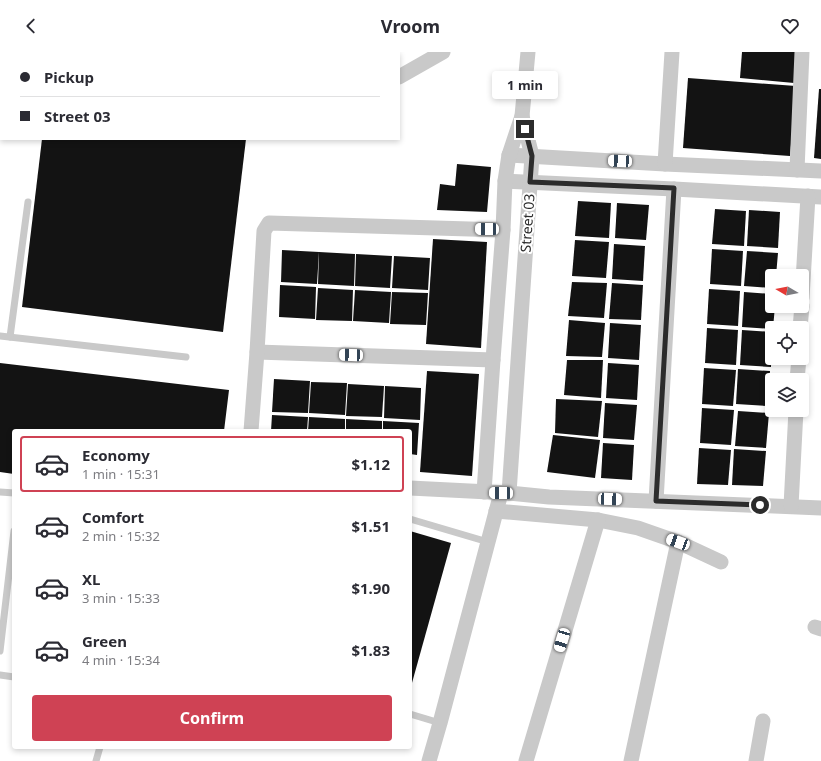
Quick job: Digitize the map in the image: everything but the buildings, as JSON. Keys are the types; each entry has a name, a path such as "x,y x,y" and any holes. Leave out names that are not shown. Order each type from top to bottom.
{"street":[{"path":"400,76 443,52"},
{"path":"522,116 528,52"},
{"path":"665,164 672,52"},
{"path":"797,170 802,52"},
{"name":"Street 03","path":"484,492 503,230 505,181 509,155 522,116"},
{"name":"Street 03","path":"429,761 496,511 505,493 532,156 522,116"},
{"path":"509,155 821,171"},
{"path":"505,181 674,188 814,197 805,269"},
{"path":"656,501 674,188"},
{"path":"251,429 264,231 269,223 503,230"},
{"path":"257,352 493,360"},
{"path":"790,506 796,417"},
{"path":"412,488 549,497 821,508"},
{"path":"496,511 598,520 638,528 678,542 721,562"},
{"path":"526,761 598,520"},
{"path":"631,761 678,542"},
{"path":"756,761 764,720"}],"lane":[{"path":"10,337 28,202"},
{"path":"0,336 186,357"},
{"path":"0,492 12,493"},
{"path":"412,519 488,542"},
{"path":"0,650 12,548"},
{"path":"0,675 12,677"},
{"path":"412,715 440,724"},
{"path":"96,761 99,749"}],"route":[{"path":"525,129 532,156 530,182 674,188 656,501 760,505"}]}
